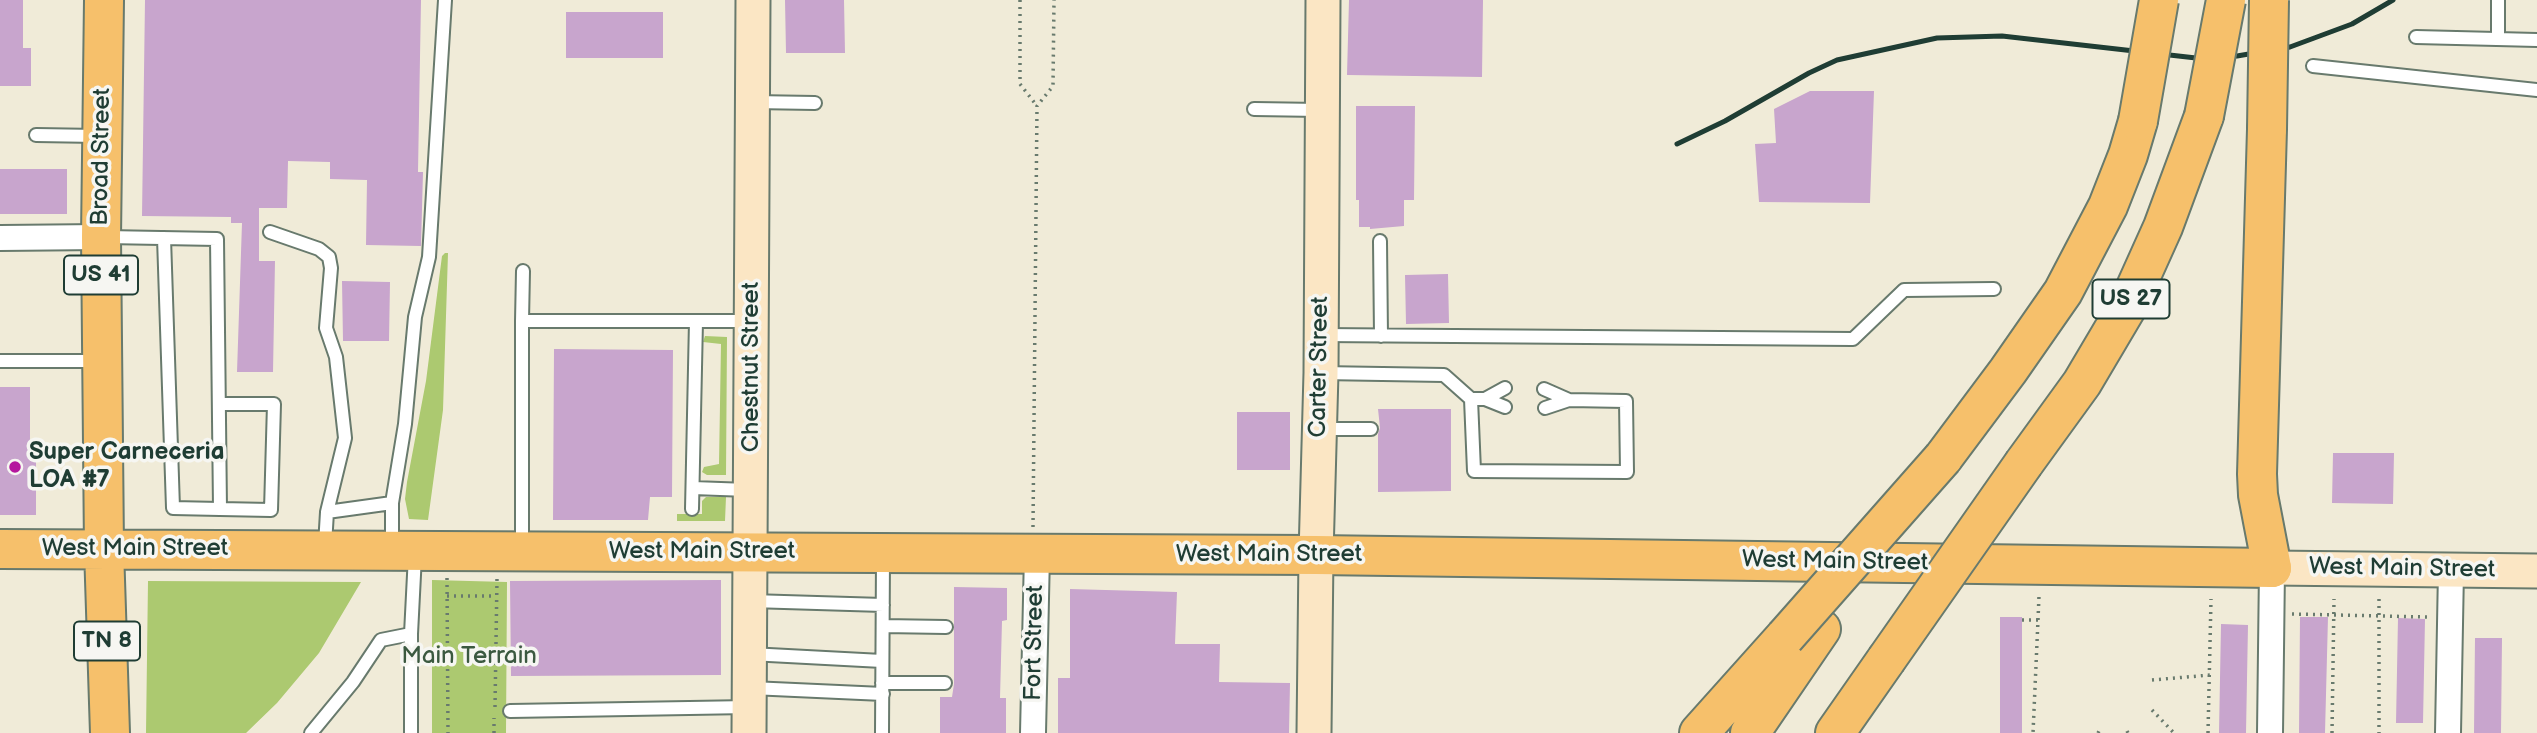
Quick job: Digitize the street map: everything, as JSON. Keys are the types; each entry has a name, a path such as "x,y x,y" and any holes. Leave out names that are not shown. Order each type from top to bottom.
{"main road":[{"name":"Broad Street","path":"104,0 102,361 110,733"},
{"name":"US 27","path":"1750,733 1803,633 1943,458 2063,292 2108,206 2128,155 2138,121 2159,0"},
{"name":"US 27","path":"1835,733 2082,383 2127,307 2164,227 2204,116 2226,0"},
{"path":"2269,0 2257,474 2258,495 2272,568"},
{"name":"West Main Street","path":"0,549 104,550 326,531 418,551 1316,555 2272,568"},
{"path":"1699,733 1803,633"}],"street":[{"name":"Chestnut Street","path":"749,709 754,0"},
{"name":"Carter Street","path":"1314,733 1321,373 1323,0"},
{"path":"0,238 101,237"},
{"name":"Fort Street","path":"1032,733 1035,554"},
{"name":"West Main Street","path":"2272,568 2537,571"},
{"path":"2270,733 2272,568"},
{"path":"2448,733 2451,570"}],"lane":[{"path":"411,733 411,634 418,551 392,503 405,424 415,317 429,257 445,0"},
{"path":"2498,0 2498,39"},
{"path":"2416,37 2537,40"},
{"path":"2313,66 2537,90"},
{"path":"753,102 815,103"},
{"path":"1254,109 1322,110"},
{"path":"36,135 102,136"},
{"path":"270,232 319,249 329,257 331,268 327,328 336,357 345,438 326,531"},
{"path":"101,237 217,239 220,509"},
{"path":"164,238 173,508 271,510 274,404 219,404"},
{"path":"1380,241 1381,336"},
{"path":"510,551 523,271"},
{"path":"1321,335 1853,339 1904,290 1994,289"},
{"path":"522,321 752,321"},
{"path":"692,509 696,321"},
{"path":"0,361 102,361"},
{"path":"1321,373 1444,375 1471,399 1485,399 1505,407"},
{"path":"1485,399 1505,388"},
{"path":"1544,389 1569,400"},
{"path":"1471,399 1474,471 1627,472 1626,401 1569,400 1545,408"},
{"path":"1319,429 1371,429"},
{"path":"693,488 752,490"},
{"path":"326,531 392,503"},
{"path":"882,733 883,553"},
{"path":"751,601 883,605"},
{"path":"883,626 946,626"},
{"path":"311,733 353,682 381,640 411,634"},
{"path":"750,654 882,661"},
{"path":"510,711 749,709 883,689 945,683"}],"path":[{"path":"1020,0 1020,84 1037,106 1035,554"},
{"path":"1037,106 1053,86 1054,0"},
{"path":"418,551 447,596 448,733"},
{"path":"494,733 496,596 510,551"},
{"path":"447,596 496,596"},
{"path":"2033,733 2039,596"},
{"path":"2208,733 2211,599"},
{"path":"2332,733 2334,599"},
{"path":"2379,599 2379,733"},
{"path":"2272,614 2451,617"},
{"path":"2022,620 2038,621"},
{"path":"2152,680 2210,675"},
{"path":"2152,710 2174,733"}],"green space":[{"path":"448,253 443,410 428,520 409,519 405,499 407,482 426,381 442,256"},
{"path":"705,336 727,337 726,475 707,475 702,472 704,467 719,464 721,344 703,342"},
{"path":"706,497 726,497 725,521 677,521 677,514 702,514 702,501"},
{"name":"Main Terrain","path":"432,580 507,582 506,733 432,733"},
{"path":"148,581 361,582 319,653 277,703 246,733 146,733"}],"building":[{"path":"0,0 23,0 23,48 31,48 31,86 0,86"},
{"path":"145,0 421,0 418,172 423,172 421,246 366,245 367,180 330,179 330,162 288,161 287,208 259,208 259,261 275,261 273,372 237,372 242,223 231,223 231,217 142,216"},
{"path":"785,0 844,0 845,53 786,53"},
{"path":"1349,0 1483,0 1482,77 1347,75"},
{"path":"566,12 663,12 663,58 566,58"},
{"path":"1810,91 1874,91 1870,203 1759,202 1755,144 1776,143 1774,109"},
{"path":"1356,106 1415,106 1414,200 1404,200 1404,226 1370,229 1359,227 1359,200 1356,200"},
{"path":"0,169 67,169 67,214 0,214"},
{"path":"1448,274 1449,323 1406,324 1405,275"},
{"path":"342,281 390,282 389,341 343,341"},
{"path":"554,349 673,350 672,497 650,497 648,520 553,520"},
{"path":"0,387 30,387 30,461 36,461 36,515 0,515"},
{"path":"1378,409 1451,409 1451,491 1378,492"},
{"path":"1237,412 1290,412 1290,470 1237,470"},
{"path":"2333,453 2394,453 2393,504 2332,503"},
{"path":"721,580 721,675 511,676 510,581"},
{"path":"954,587 1007,588 1007,620 1002,621 1000,698 1006,698 1006,733 940,733 940,697 952,697 954,684"},
{"path":"1070,589 1177,592 1175,644 1220,644 1219,682 1290,683 1289,733 1058,733 1058,678 1070,678"},
{"path":"2000,617 2022,617 2022,733 2000,733"},
{"path":"2300,617 2328,617 2325,733 2299,733"},
{"path":"2398,618 2425,619 2423,723 2396,723"},
{"path":"2221,624 2248,625 2246,733 2219,733"},
{"path":"2475,638 2502,638 2501,733 2474,733"}],"railway":[{"path":"1677,144 1837,60 1937,38 2002,36 2196,58 2237,56 2290,47 2352,24 2393,0"}],"place":[{"name":"Super Carneceria LOA #7","path":"15,467"}]}
